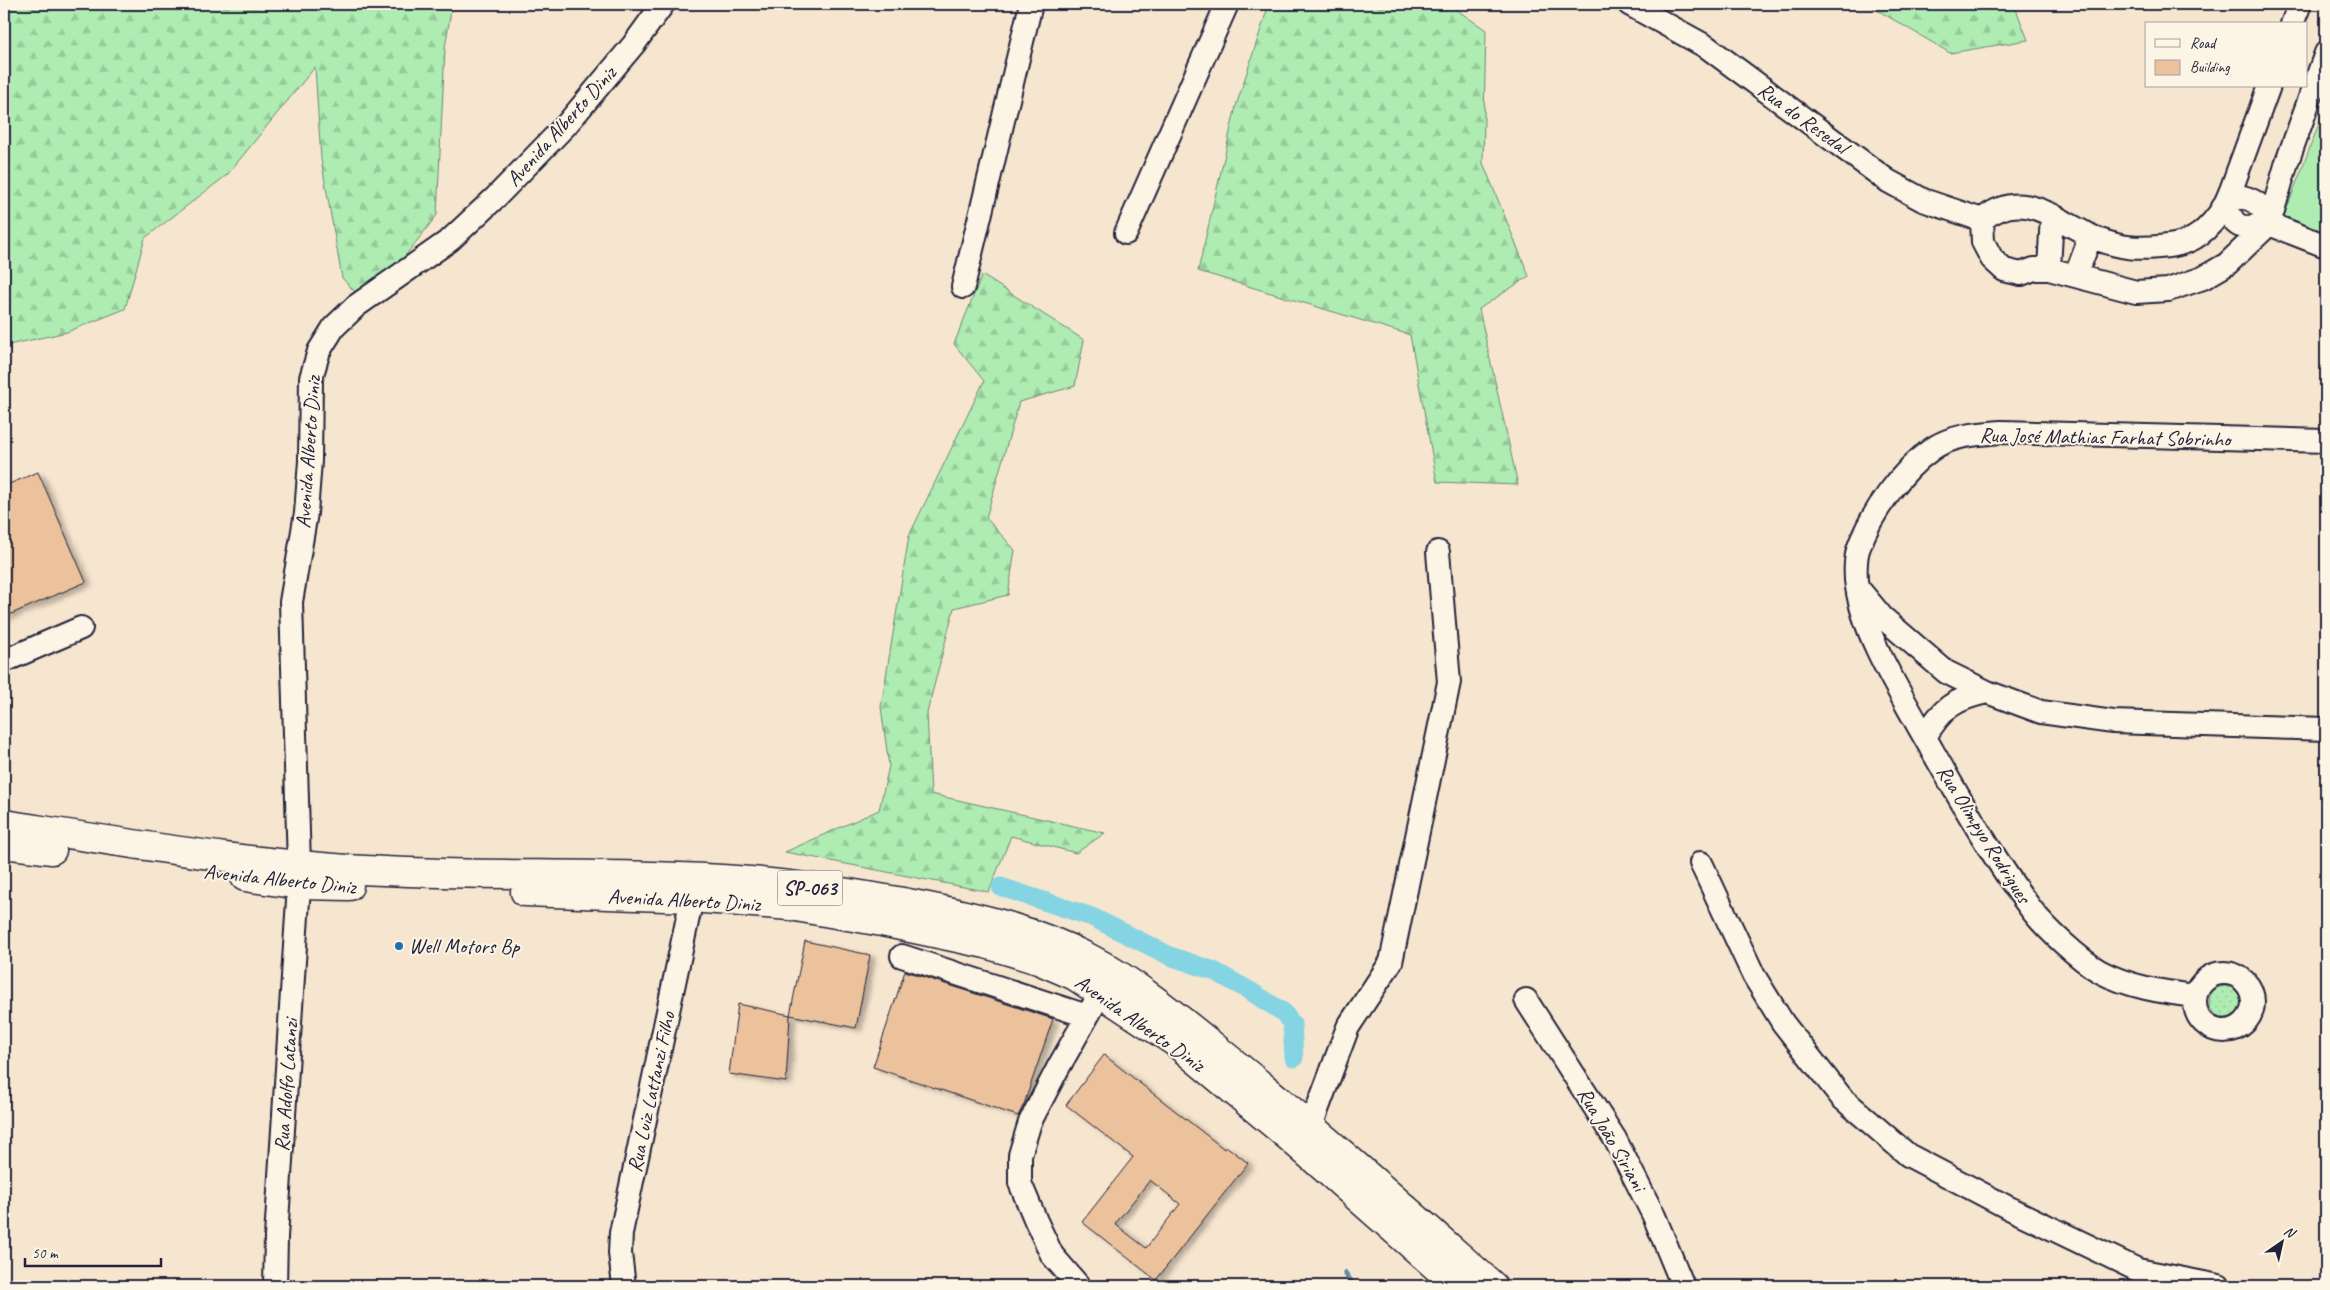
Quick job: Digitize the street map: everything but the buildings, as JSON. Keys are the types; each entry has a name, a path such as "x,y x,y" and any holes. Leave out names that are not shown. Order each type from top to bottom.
{"main road":[{"name":"Avenida Alberto Diniz","path":"4,824 210,856 299,875 406,872 653,876 752,881 848,892 942,909 1005,924 1090,959 1135,987 1198,1034 1311,1126 1494,1286"},
{"name":"Avenida Alberto Diniz","path":"4,844 299,875 692,898 790,906 882,922 986,944 1045,963 1075,976 1182,1049 1289,1137 1458,1286"}],"street":[{"name":"Avenida Alberto Diniz","path":"299,875 291,602 306,513 310,461 311,378 319,351 334,327 356,306 450,240 496,197 566,124 634,44 663,4"},
{"path":"964,287 1031,4"},
{"path":"1126,233 1226,4"},
{"name":"Rua do Resedal","path":"1628,4 1707,47 1888,181 1923,200 1982,220"},
{"path":"2293,22 2300,4"},
{"path":"2268,88 2226,202 2198,238 2168,247 2130,249 2086,233 2046,212 2023,205 2005,206 1992,211 1982,220 1983,242 1992,259 2004,270 2021,274 2041,269 2076,275 2104,285 2136,292 2168,290 2203,278 2227,264 2269,224 2287,162 2326,53"},
{"path":"2226,202 2231,219 2238,226 2249,228 2269,224 2326,246"},
{"path":"2041,269 2046,212"},
{"path":"2076,275 2087,246 2086,233"},
{"name":"Rua José Mathias Farhat Sobrinho","path":"1857,586 1858,549 1871,520 1899,481 1933,449 1964,436 2001,432 2326,441"},
{"path":"1311,1126 1348,1027 1391,962 1449,682 1438,552"},
{"path":"1857,586 1882,617 1908,642 1946,672 1987,692 2041,712 2113,722 2326,729"},
{"name":"Rua Olimpyo Rodrigues","path":"1857,586 1869,630 1925,737 1983,838 2032,911 2064,943 2099,970 2151,991 2195,996"},
{"path":"4,661 81,628"},
{"path":"1925,737 1934,722 1948,706 1965,697 1987,692"},
{"path":"1701,863 1754,976 1783,1023 1842,1098 1908,1155 2007,1207 2138,1270 2218,1286"},
{"name":"Rua Adolfo Latanzi","path":"275,1286 276,1237 299,875"},
{"name":"Rua Luiz Lattanzi Filho","path":"624,1286 620,1253 621,1233 692,898"},
{"path":"902,956 1087,1016"},
{"path":"1078,1286 1052,1255 1036,1221 1020,1183 1020,1155 1030,1122 1101,992"},
{"name":"Rua João Siriani","path":"1526,1000 1615,1138 1654,1216 1683,1286"}],"green space":[{"path":"4,4 452,4 445,48 437,215 367,305 342,278 321,159 315,67 227,175 145,238 125,309 67,332 4,346"},
{"path":"1269,4 1448,4 1486,30 1483,163 1529,276 1479,309 1518,485 1437,482 1410,335 1198,271 1236,106"},
{"path":"1867,4 2014,4 2028,40 1950,53"},
{"path":"2326,105 2326,233 2284,216"},
{"path":"982,275 1084,340 1075,386 1019,402 986,518 1015,550 1008,595 954,608 927,713 931,794 1105,833 1076,853 1011,836 989,892 785,852 879,810 889,766 881,707 909,536 984,381 954,344"},
{"path":"2225,986 2237,990 2241,1002 2237,1014 2225,1018 2213,1014 2209,1002 2213,990"}],"waterway":[{"path":"1001,887 1092,917 1170,956 1214,971 1250,991 1283,1012 1292,1024 1294,1058"},
{"path":"1345,1273 1354,1286"}],"place":[{"name":"Well Motors Bp","path":"399,946"}]}
